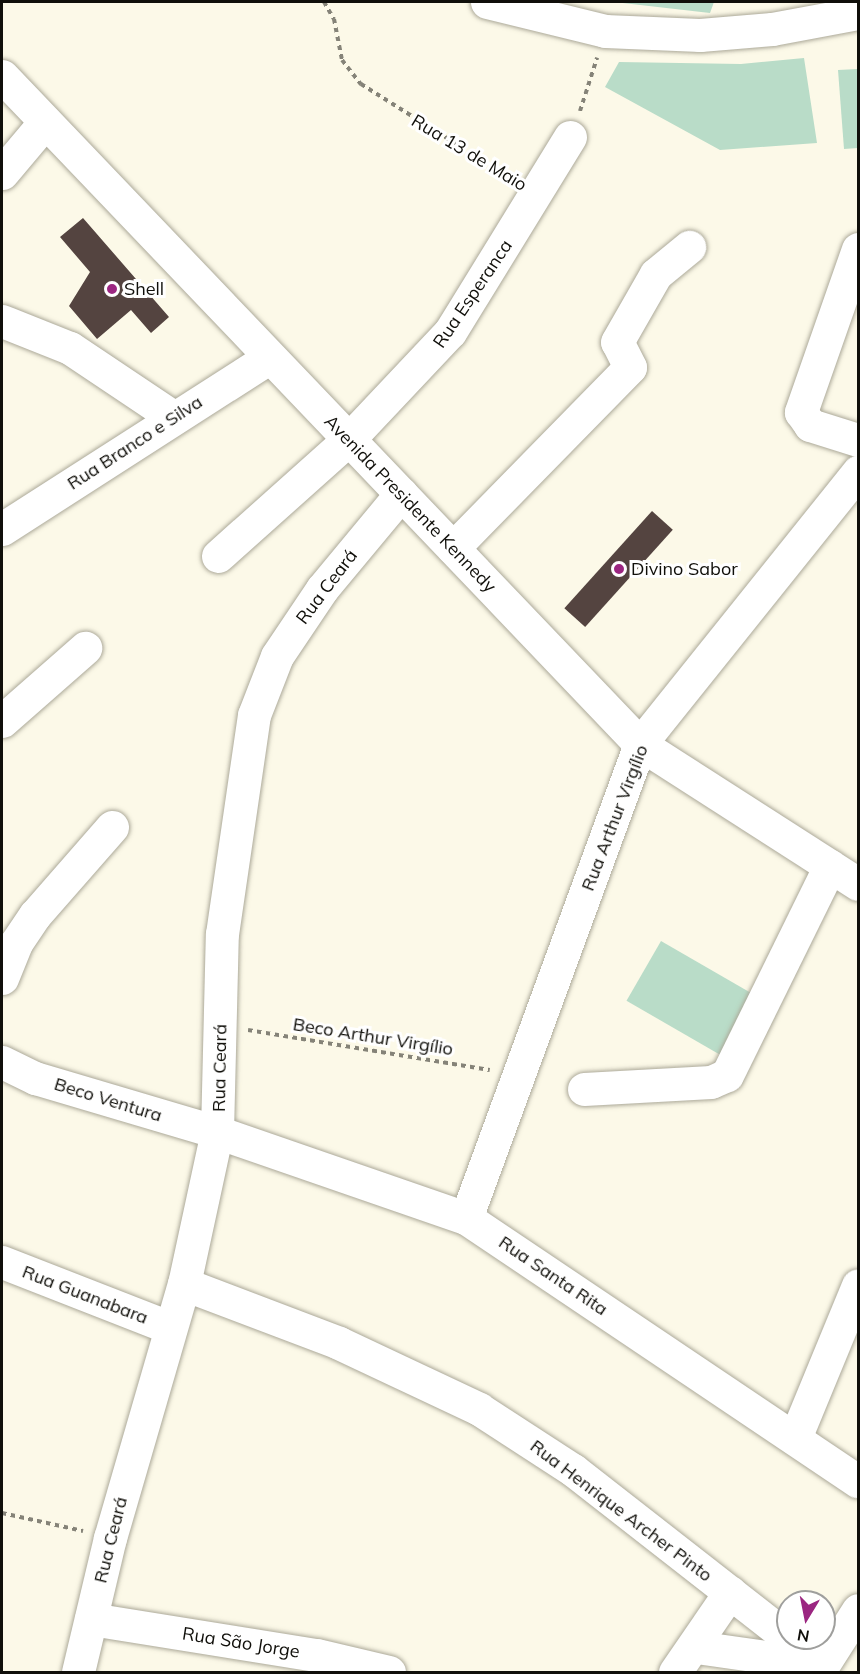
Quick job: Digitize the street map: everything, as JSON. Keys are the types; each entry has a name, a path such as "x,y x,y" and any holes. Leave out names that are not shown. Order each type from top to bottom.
{"street":[{"path":"487,2 605,31 700,35 772,29 858,13"},
{"name":"Avenida Presidente Kennedy","path":"2,76 640,744 858,884"},
{"path":"2,173 45,122"},
{"name":"Rua 13 de Maio","path":"538,195 570,137"},
{"name":"Rua Esperanca","path":"218,556 349,439 450,332 538,195"},
{"path":"453,548 630,367 617,342 656,274 688,247"},
{"path":"858,249 801,412 810,424 858,440"},
{"path":"2,321 70,348 173,417"},
{"name":"Rua Branco e Silva","path":"2,529 268,357"},
{"name":"Rua Arthur Virgílio","path":"466,1218 521,1075 640,744 858,472"},
{"name":"Rua Ceará","path":"78,1672 110,1538 184,1284 217,1132 223,922 254,716 277,656 322,589 401,494"},
{"path":"2,722 85,648"},
{"path":"2,978 16,943 34,915 112,827"},
{"path":"584,1089 711,1082 727,1075 830,866"},
{"name":"Beco Ventura","path":"2,1062 35,1078 217,1132"},
{"name":"Rua Santa Rita","path":"217,1132 466,1218 858,1481"},
{"name":"Rua Guanabara","path":"2,1262 170,1327"},
{"name":"Rua Henrique Archer Pinto","path":"184,1284 339,1343 479,1409 573,1470 776,1628"},
{"path":"795,1438 858,1285"},
{"name":"Rua Henrique Archer Pinto","path":"675,1672 696,1647 730,1592"},
{"path":"696,1647 828,1669 858,1610"},
{"name":"Rua São Jorge","path":"91,1619 317,1655 389,1672"},
{"name":"Rua Henrique Archer Pinto","path":"803,1650 828,1669"}],"path":[{"name":"Rua 13 de Maio","path":"324,2 334,19 342,60 362,84 538,195"},
{"path":"570,137 605,31"},
{"name":"Beco Arthur Virgílio","path":"221,1025 521,1075"},
{"path":"2,1513 110,1538"}],"green space":[{"path":"614,2 714,2 710,13"},
{"path":"804,58 817,143 720,150 605,87 619,62 741,64"},
{"path":"858,69 858,148 844,149 838,70"},
{"path":"661,941 755,995 720,1055 626,1001"}],"building":[{"name":"Shell","path":"83,218 169,317 151,333 131,310 97,339 69,306 90,272 60,237"},
{"name":"Divino Sabor","path":"652,511 673,530 585,627 564,608"}],"place":[{"name":"Shell","path":"112,289"},
{"name":"Divino Sabor","path":"619,569"}]}
